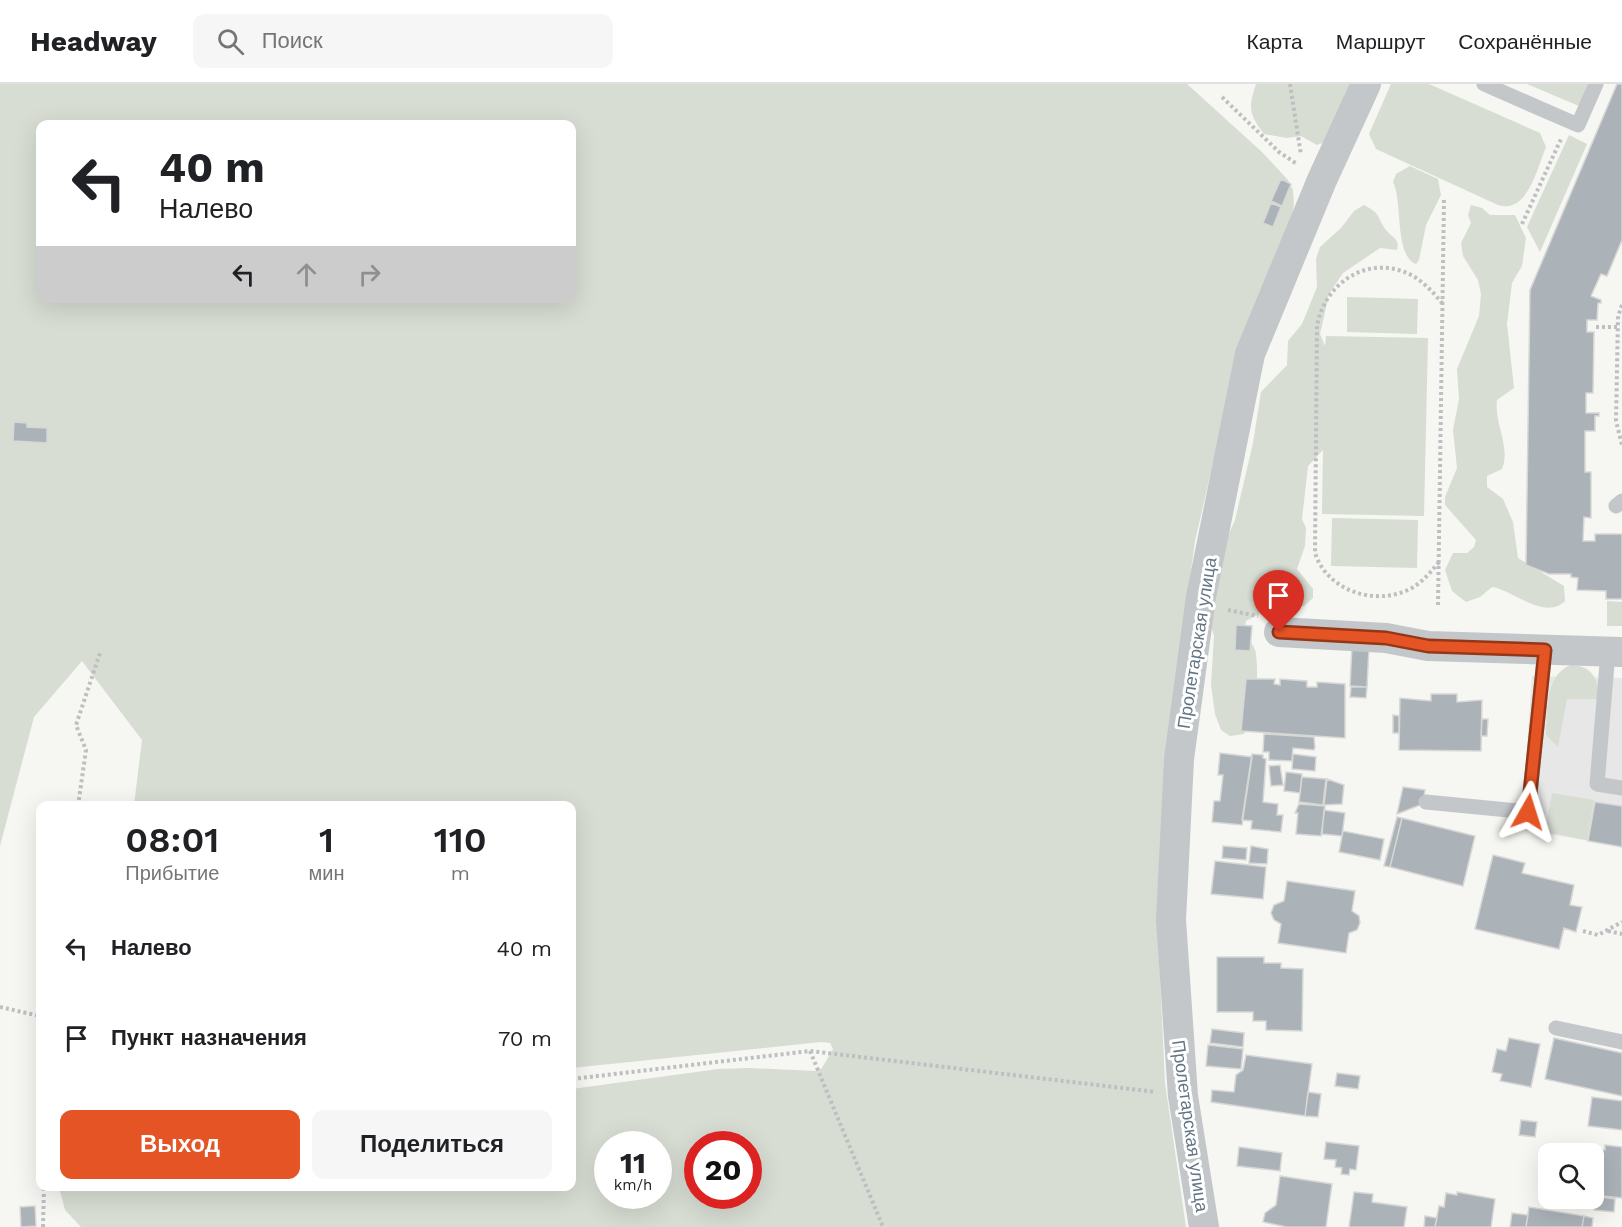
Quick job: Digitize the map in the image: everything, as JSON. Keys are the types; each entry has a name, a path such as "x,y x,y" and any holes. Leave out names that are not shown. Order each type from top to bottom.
{"street":[{"name":"Пролетарская улица","path":"1204,1227 1183,1096 1171,920 1179,759 1201,597 1250,354 1322,180 1366,84"},
{"path":"1279,632 1386,638 1428,646 1615,652"}],"lane":[{"path":"1493,86 1578,125 1596,84"},
{"path":"1426,802 1528,812 1545,650"},
{"path":"1615,652 1596,784 1622,788"},
{"path":"1556,1028 1622,1042"}],"path":[{"path":"1222,97 1279,152 1303,168 1290,84"},
{"path":"1522,224 1569,122"},
{"path":"1438,605 1444,199"},
{"path":"1439,562 1419,584 1408,590 1390,596 1371,596 1341,586 1327,575 1317,560 1315,553 1317,326 1322,305 1333,289 1345,279 1367,269 1391,269 1408,273 1420,281 1442,303"},
{"path":"1622,305 1618,316 1616,421 1622,445"},
{"path":"1596,327 1618,327"},
{"path":"79,801 86,750 76,725 100,653"},
{"path":"1583,931 1598,935 1622,922"},
{"path":"1606,931 1622,934"},
{"path":"0,1007 36,1016"},
{"path":"576,1079 810,1051 1183,1096"},
{"path":"810,1051 883,1227"},
{"path":"43,1227 44,1191"}],"shaded area":[{"path":"0,84 1187,84 1262,152 1288,180 1293,190 1294,205 1289,232 1240,346 1195,541 1182,635 1159,955 1165,1083 1186,1227 81,1227 65,1210 60,1191 576,1191 576,1088 718,1069 816,1071 822,1068 833,1049 830,1043 821,1042 576,1068 576,801 134,801 142,740 82,661 34,717 0,846"},
{"path":"1256,84 1354,84 1327,141 1317,145 1301,136 1286,138 1264,134 1251,110"},
{"path":"1391,84 1429,84 1540,133 1546,147 1535,177 1524,196 1517,203 1508,206 1498,205 1376,149 1369,134"},
{"path":"1527,84 1588,84 1579,106"},
{"path":"1569,135 1587,144 1540,252 1527,227"},
{"path":"1410,166 1438,179 1441,195 1426,225 1419,260 1416,264 1409,259 1402,240 1398,202 1393,182 1396,174"},
{"path":"1364,205 1377,214 1386,230 1396,241 1397,250 1380,248 1343,273 1329,294 1320,334 1325,346 1326,336 1428,338 1424,516 1322,514 1323,450 1308,466 1302,519 1306,528 1305,546 1297,569 1313,589 1313,598 1304,606 1263,612 1246,621 1243,634 1253,646 1256,654 1256,696 1244,734 1230,736 1221,730 1215,714 1211,685 1214,636 1208,616 1219,556 1235,520 1253,443 1261,392 1287,365 1288,341 1302,324 1317,287 1316,259 1320,247 1341,228 1354,211"},
{"path":"1471,205 1482,208 1490,215 1515,215 1526,238 1522,266 1512,283 1507,324 1514,388 1497,400 1505,452 1504,461 1502,469 1487,476 1487,487 1503,499 1513,522 1518,558 1564,586 1565,601 1548,608 1529,603 1492,587 1480,597 1466,602 1452,591 1445,570 1453,553 1467,553 1474,547 1476,540 1445,505 1445,497 1457,468 1453,430 1459,399 1457,369 1479,316 1481,294 1478,280 1463,256 1461,243 1471,223 1468,215"},
{"path":"1347,297 1418,299 1417,334 1347,332"},
{"path":"1332,518 1418,520 1417,568 1331,566"},
{"path":"1607,601 1622,602 1622,626 1607,626"},
{"path":"1570,665 1589,670 1598,685 1600,699 1567,699 1558,747 1546,735 1549,696 1556,678"},
{"path":"1532,676 1622,678 1622,847 1516,828 1519,798 1524,789"},
{"path":"1552,793 1594,800 1587,840 1545,832"}],"building":[{"path":"1617,84 1622,84 1622,240 1607,276 1601,274 1591,296 1601,300 1601,303 1598,303 1597,320 1587,320 1587,332 1594,332 1593,393 1586,393 1586,413 1599,413 1599,416 1595,416 1595,431 1585,431 1585,472 1591,472 1591,518 1584,517 1583,541 1595,541 1595,534 1622,534 1622,599 1606,599 1606,591 1577,590 1578,578 1571,577 1571,574 1549,574 1526,565 1530,290"},
{"path":"1281,179 1291,184 1282,206 1271,201"},
{"path":"1271,203 1281,207 1273,227 1263,223"},
{"path":"14,422 27,423 27,427 47,428 47,443 13,441"},
{"path":"1236,625 1252,626 1250,651 1235,650"},
{"path":"1352,645 1369,647 1367,687 1350,686"},
{"path":"1246,679 1275,679 1274,684 1280,685 1280,679 1307,681 1307,687 1317,687 1317,682 1345,684 1345,738 1241,731"},
{"path":"1351,687 1367,687 1366,698 1350,697"},
{"path":"1431,694 1457,694 1457,702 1482,700 1481,751 1399,750 1400,698 1431,701"},
{"path":"1393,715 1399,716 1399,733 1393,733"},
{"path":"1482,719 1488,719 1487,736 1481,736"},
{"path":"1264,734 1314,737 1315,747 1314,750 1293,748 1292,761 1269,760 1269,752 1263,752"},
{"path":"1220,753 1252,757 1242,825 1212,822 1214,801 1220,801 1223,775 1218,775"},
{"path":"1252,754 1263,755 1266,759 1263,802 1278,804 1277,815 1283,815 1281,832 1251,829 1252,821 1242,820"},
{"path":"1293,754 1316,757 1315,771 1292,769"},
{"path":"1280,765 1283,785 1271,786 1269,766"},
{"path":"1286,772 1302,774 1300,793 1284,791"},
{"path":"1302,777 1326,779 1323,805 1299,802"},
{"path":"1327,779 1344,785 1342,804 1324,805"},
{"path":"1403,787 1425,790 1423,804 1397,814"},
{"path":"1595,802 1622,806 1622,847 1588,841"},
{"path":"1299,804 1325,806 1321,836 1296,834 1298,813 1295,813"},
{"path":"1324,810 1345,813 1342,836 1322,834"},
{"path":"1397,817 1402,818 1390,867 1384,866"},
{"path":"1402,818 1475,836 1463,886 1390,867"},
{"path":"1343,831 1384,839 1380,860 1339,852"},
{"path":"1223,846 1247,848 1246,860 1222,858"},
{"path":"1251,846 1268,849 1267,864 1249,863"},
{"path":"1493,855 1525,863 1522,873 1574,885 1570,905 1582,907 1576,932 1564,928 1559,949 1475,929"},
{"path":"1215,861 1266,867 1263,899 1211,894"},
{"path":"1287,881 1355,891 1352,911 1359,916 1360,923 1357,930 1349,933 1346,953 1278,943 1281,924 1274,920 1271,913 1274,905 1284,901"},
{"path":"1217,957 1264,957 1264,963 1281,963 1281,968 1303,969 1302,1031 1266,1030 1266,1021 1253,1021 1253,1012 1217,1012"},
{"path":"1212,1029 1244,1033 1243,1047 1210,1043"},
{"path":"1509,1038 1540,1044 1531,1087 1500,1081 1502,1074 1492,1072 1497,1049 1506,1051"},
{"path":"1554,1038 1622,1053 1622,1096 1545,1079"},
{"path":"1208,1045 1243,1049 1241,1069 1206,1066"},
{"path":"1246,1055 1312,1064 1305,1116 1211,1102 1212,1090 1234,1092 1236,1075 1243,1070"},
{"path":"1337,1073 1360,1076 1358,1089 1335,1086"},
{"path":"1308,1092 1321,1094 1318,1117 1305,1116"},
{"path":"1592,1097 1622,1101 1622,1130 1588,1126"},
{"path":"1521,1120 1537,1122 1535,1137 1519,1135"},
{"path":"1326,1142 1359,1146 1356,1170 1350,1169 1349,1175 1341,1174 1342,1168 1335,1167 1336,1160 1324,1159"},
{"path":"1605,1145 1622,1147 1622,1198 1604,1196"},
{"path":"1239,1147 1282,1153 1280,1171 1237,1166"},
{"path":"1280,1176 1332,1184 1326,1227 1287,1227 1263,1222 1265,1213 1276,1205"},
{"path":"1354,1192 1373,1194 1372,1202 1407,1207 1404,1227 1349,1227"},
{"path":"1457,1192 1495,1199 1491,1227 1435,1227 1439,1206 1444,1207 1446,1193 1457,1195"},
{"path":"1604,1197 1615,1199 1614,1212 1594,1210 1604,1209"},
{"path":"35,1206 36,1226 21,1227 20,1207"},
{"path":"1529,1207 1584,1216 1582,1227 1526,1227"},
{"path":"1512,1213 1528,1215 1526,1227 1510,1227"},
{"path":"1425,1216 1437,1218 1435,1227 1424,1227"},
{"path":"1584,1216 1593,1218 1592,1227 1582,1227"}],"route":[{"path":"1279,632 1386,638 1428,646 1545,650 1528,812"}]}
